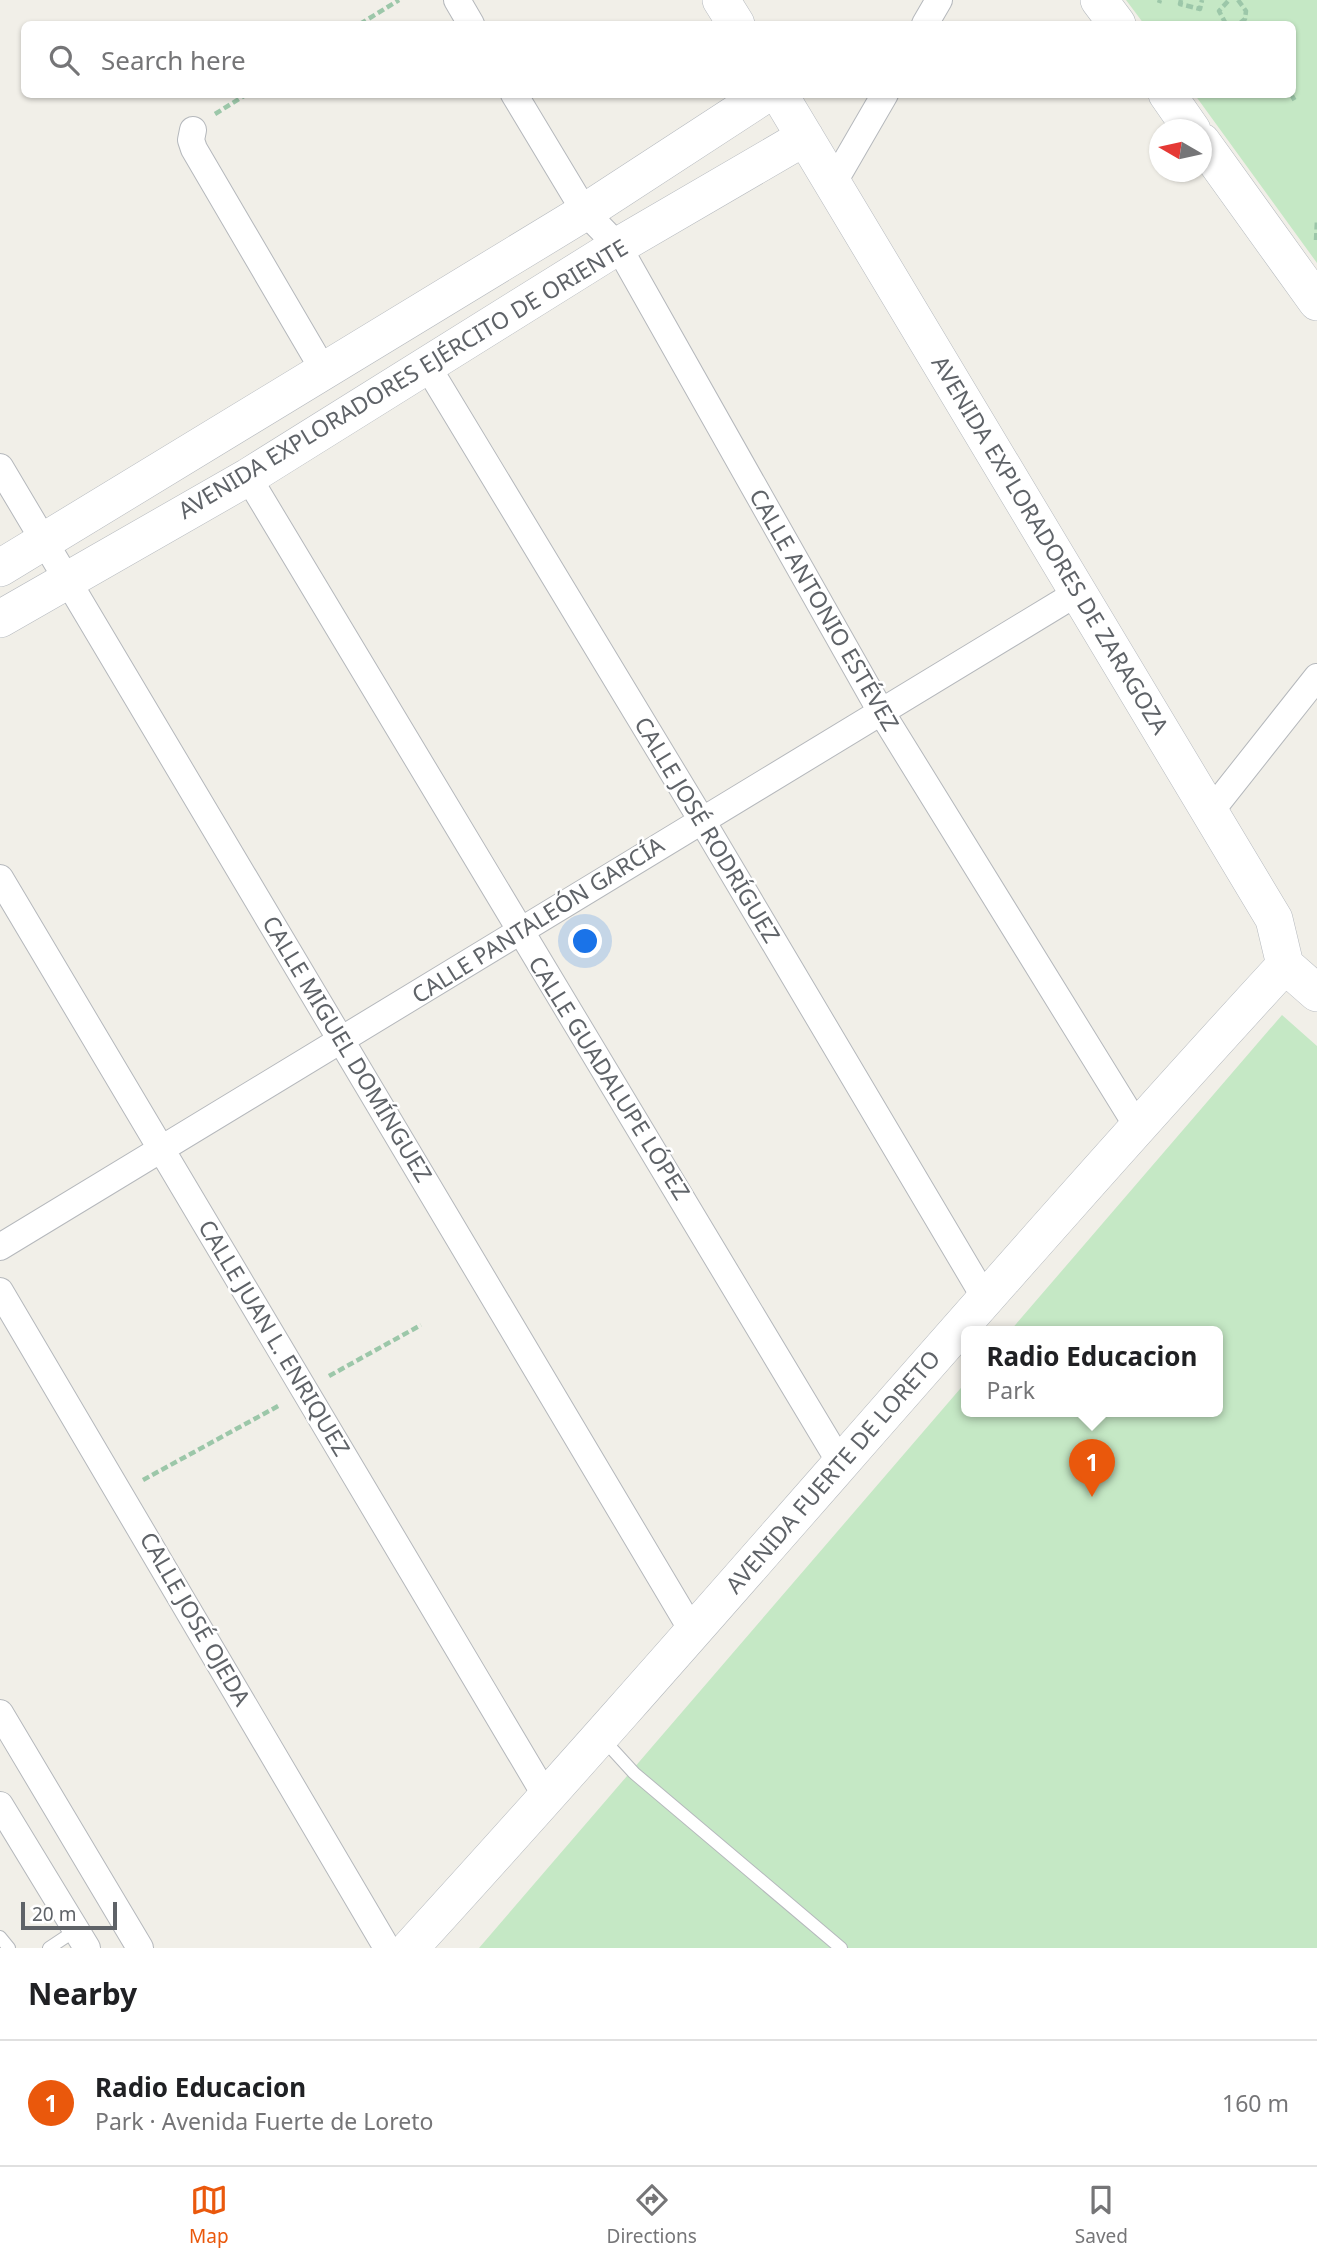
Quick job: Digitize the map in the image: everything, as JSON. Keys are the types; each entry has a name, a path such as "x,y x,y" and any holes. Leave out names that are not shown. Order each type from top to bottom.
{"street":[{"path":"457,0 469,21"},
{"path":"721,0 734,21"},
{"path":"927,21 939,0"},
{"path":"1099,0 1115,21"},
{"name":"CALLE ANTONIO ESTÉVEZ","path":"516,98 585,212 618,246 880,710 1138,1126"},
{"name":"AVENIDA EXPLORADORES EJÉRCITO DE ORIENTE","path":"0,568 585,212 760,98"},
{"name":"AVENIDA EXPLORADORES DE ZARAGOZA","path":"781,98 1274,919 1285,965"},
{"path":"834,182 883,98"},
{"path":"1170,98 1184,119"},
{"path":"193,130 191,140 194,149 324,371"},
{"name":"AVENIDA EXPLORADORES EJÉRCITO DE ORIENTE","path":"0,618 248,477 618,246 804,137"},
{"path":"1212,156 1317,302"},
{"name":"CALLE JOSÉ RODRÍGUEZ","path":"426,364 701,819 985,1298"},
{"name":"CALLE MIGUEL DOMÍNGUEZ","path":"0,467 693,1632"},
{"name":"CALLE GUADALUPE LÓPEZ","path":"248,477 519,933 671,1179 841,1464"},
{"name":"CALLE PANTALEÓN GARCÍA","path":"0,1247 519,933 880,710 1077,593"},
{"path":"1211,811 1317,677"},
{"name":"CALLE JUAN L. ENRIQUEZ","path":"0,878 160,1150 307,1390 547,1798"},
{"path":"1285,965 1317,993"},
{"name":"AVENIDA FUERTE DE LORETO","path":"410,1948 602,1737 985,1298 1285,965"},
{"name":"CALLE JOSÉ OJEDA","path":"0,1291 387,1948"},
{"path":"0,1713 141,1948"},
{"path":"0,1805 82,1939"}],"lane":[{"path":"602,1737 634,1773 841,1948"},
{"path":"0,1937 9,1948"},
{"path":"49,1948 82,1939"}],"path":[{"path":"365,21 399,0"},
{"path":"1181,0 1180,4 1200,9 1202,0"},
{"path":"1238,0 1246,11 1242,21"},
{"path":"1224,21 1220,16 1225,1"},
{"path":"193,130 241,98"},
{"path":"1317,220 1317,247"},
{"path":"121,1493 421,1325"}],"green space":[{"path":"1126,0 1317,0 1317,263 1197,98 1296,98 1296,21 1142,21"},
{"path":"1282,1015 1317,1046 1317,1948 479,1948 961,1388 961,1417 1223,1417 1223,1326 1014,1326"}],"place":[{"name":"Radio Educacion","path":"1092,1497"}]}
